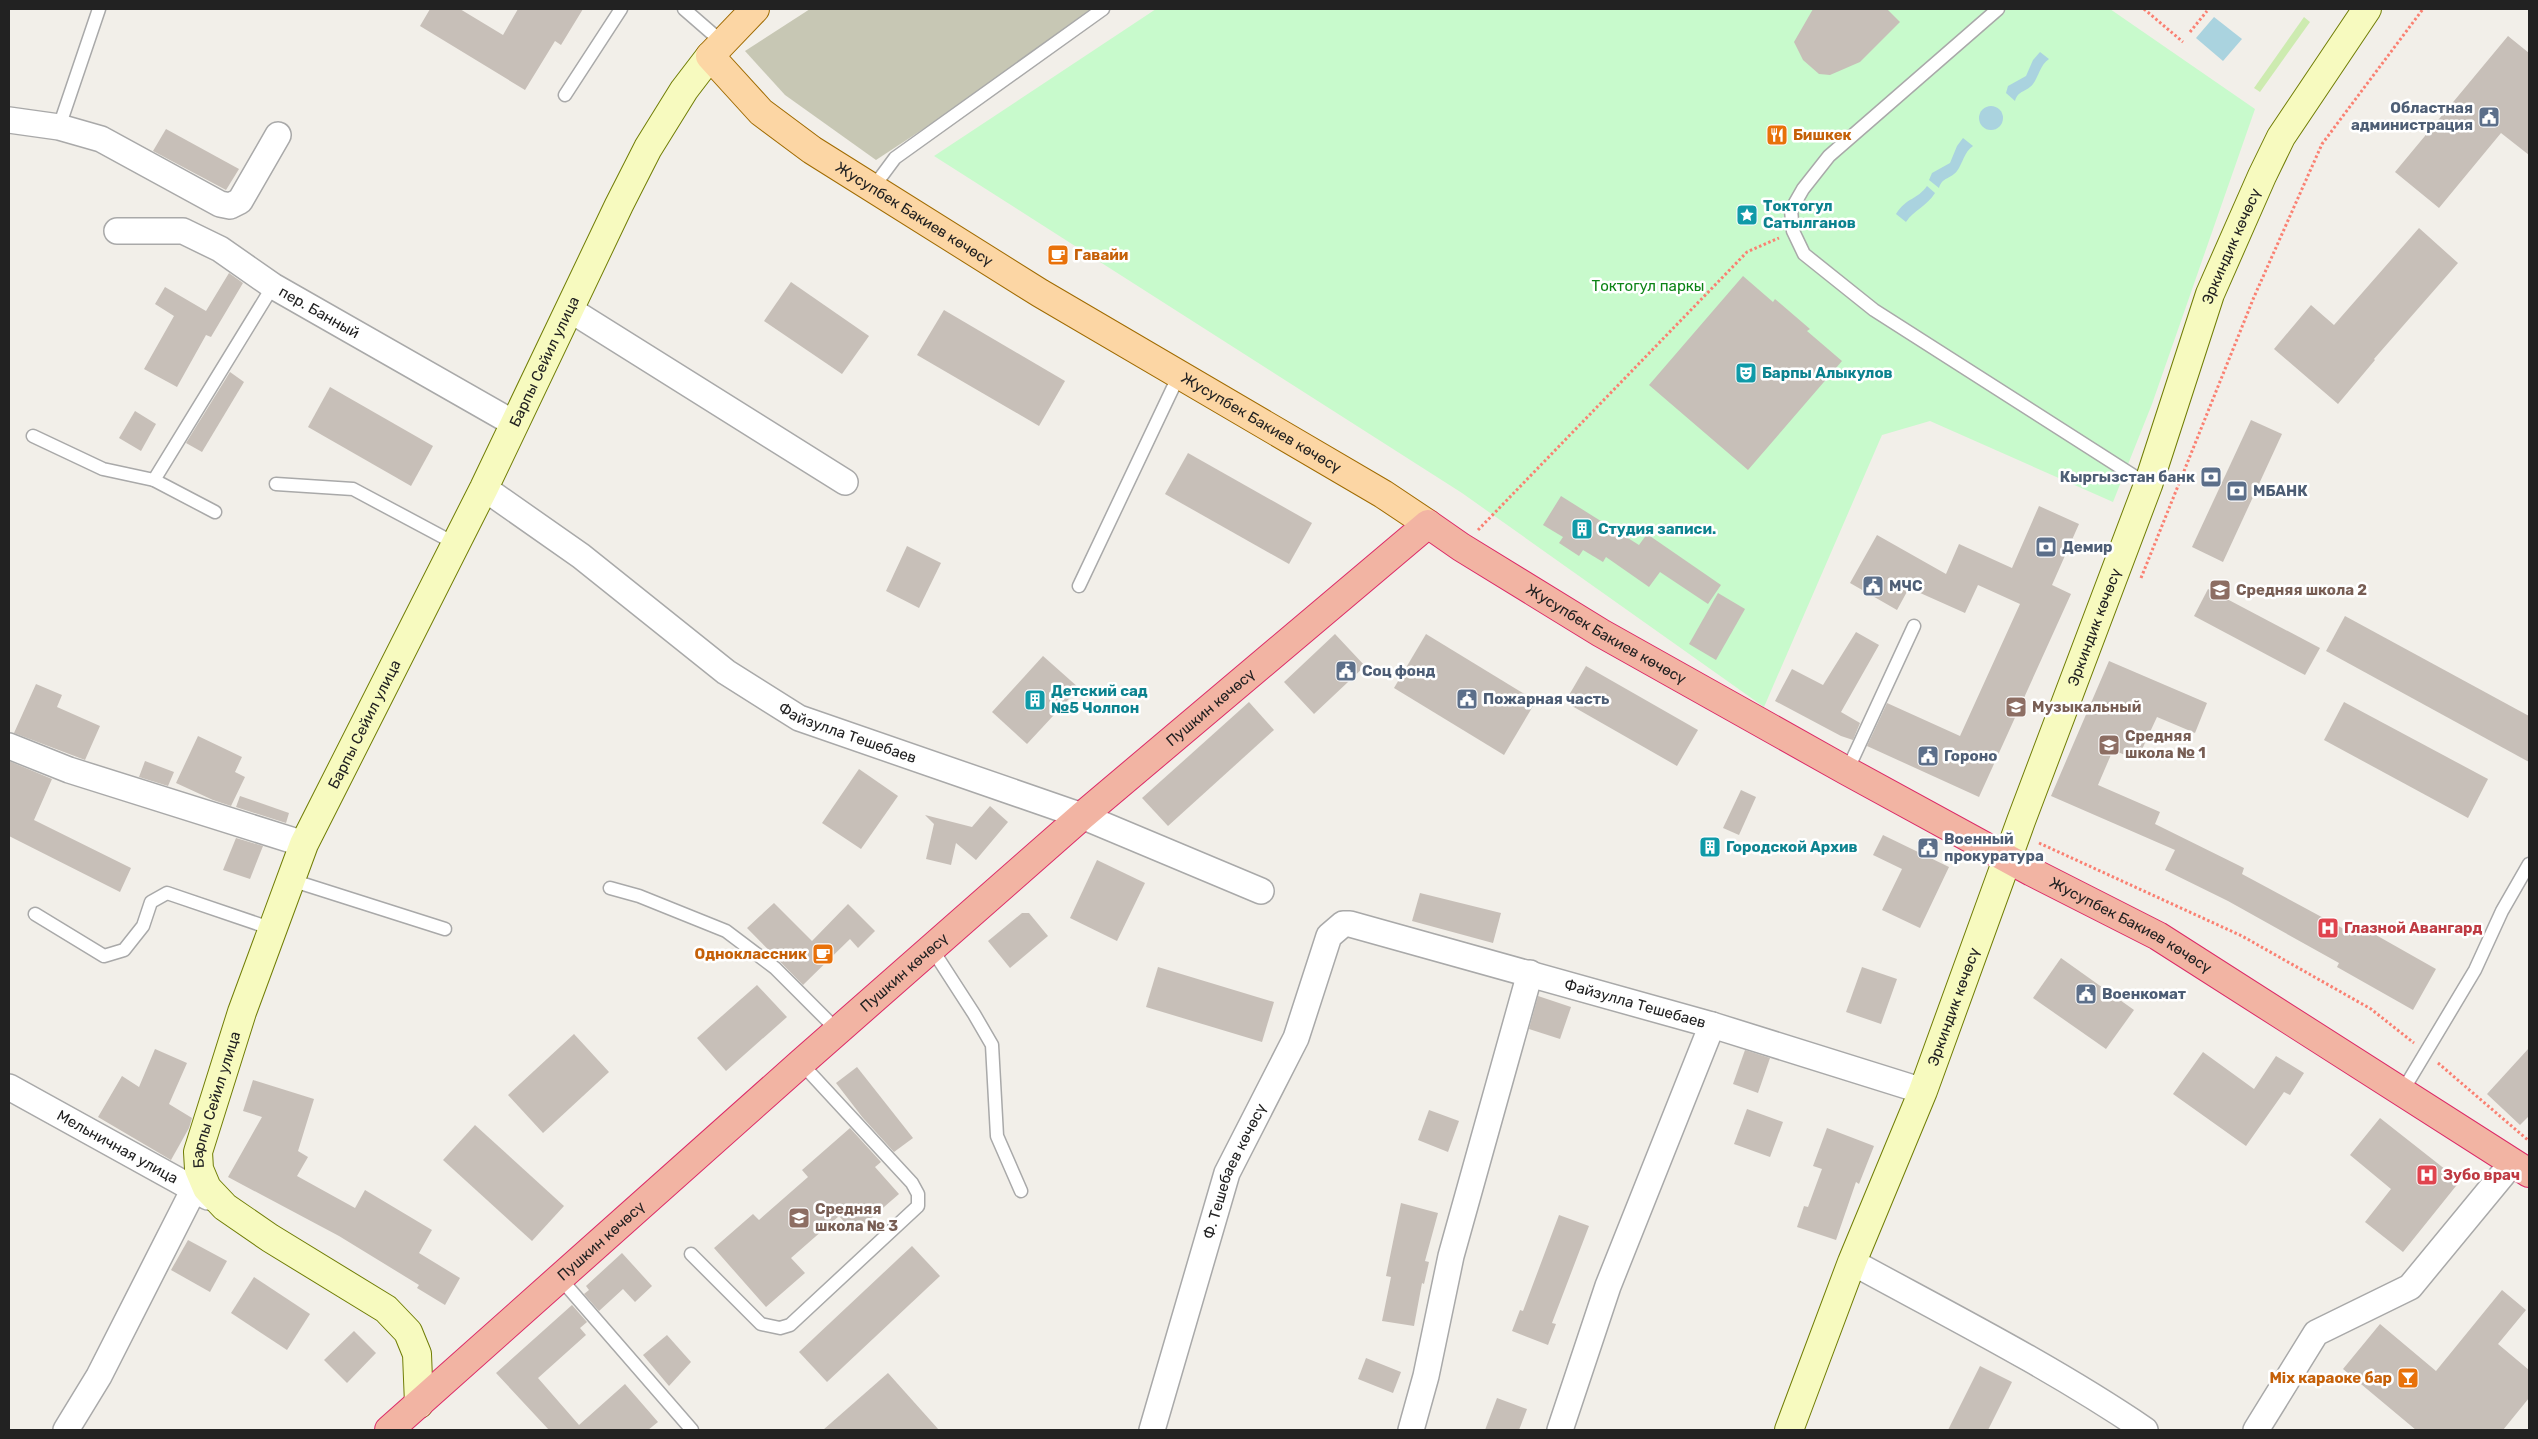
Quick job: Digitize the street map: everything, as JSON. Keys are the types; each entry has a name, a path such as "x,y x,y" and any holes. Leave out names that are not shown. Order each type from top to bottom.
{"highway":[{"name":"Жусупбек Бакиев көчөсү","path":"1428,524 1461,547 1601,633 2008,859 2158,936 2521,1167"},
{"name":"Пушкин көчөсү","path":"389,1430 800,1062 932,949 1082,816 1428,524"}],"main road":[{"name":"Барпы Сейил улица","path":"419,1404 417,1354 408,1332 391,1315 225,1207 207,1188 199,1169 198,1152 242,1012 304,844 484,488 648,148 684,90 716,49 755,9"},
{"name":"Эркиндик көчөсү","path":"1789,1430 1852,1262 1923,1091 2148,485 2210,294 2281,137 2367,9"},
{"name":"Жусупбек Бакиев көчөсү","path":"716,49 761,112 872,188 1040,293 1383,494 1428,524"}],"street":[{"path":"9,120 59,127 100,139 220,204 230,206 240,201 278,135"},
{"name":"пер. Банный","path":"117,231 183,231 220,249 274,286 515,424"},
{"path":"569,309 845,482"},
{"name":"Файзулла Тешебаев","path":"484,488 581,556 726,672 799,718 1082,816 1260,891"},
{"path":"9,746 69,770 304,844"},
{"name":"Файзулла Тешебаев","path":"1343,924 1350,924 1530,973 1712,1025 1923,1091"},
{"name":"Ф. Тешебаев көчөсү","path":"1158,1429 1226,1172 1296,1038 1329,936 1343,924"},
{"path":"1411,1430 1426,1376 1451,1256 1530,973"},
{"path":"1560,1430 1608,1286 1712,1025"},
{"name":"Мельничная улица","path":"9,1087 225,1207"},
{"path":"2256,1430 2316,1332 2410,1287 2521,1167"},
{"path":"66,1430 99,1376 194,1190"},
{"path":"1852,1262 1994,1340 2108,1406 2145,1430"}],"lane":[{"path":"59,127 99,9"},
{"path":"565,95 621,9"},
{"path":"684,9 716,49"},
{"path":"872,188 895,158 1103,9"},
{"path":"1998,9 1829,156 1803,189 1791,210 1793,231 1804,254 1874,310 2148,485"},
{"path":"154,480 274,286"},
{"path":"1079,586 1178,375"},
{"path":"33,436 103,469 154,480 216,512"},
{"path":"276,484 352,489 456,544"},
{"path":"1847,771 1914,626"},
{"path":"2402,1092 2474,970 2502,911 2529,864"},
{"path":"291,880 445,929"},
{"path":"610,888 639,896 726,931 770,964 838,1031"},
{"path":"34,914 104,956 124,950 143,926 151,902 167,893 273,929"},
{"path":"932,949 992,1045 996,1136 1021,1191"},
{"path":"691,1254 761,1324 780,1328 790,1325 918,1206 918,1194 912,1183 800,1062"},
{"path":"559,1277 692,1430"}],"path":[{"path":"2144,9 2182,42"},
{"path":"2137,587 2254,297 2322,144 2423,9"},
{"path":"2190,32 2207,11"},
{"path":"1461,547 1747,252 1793,231"},
{"path":"2030,839 2242,936 2372,1009 2529,1141"}],"shaded area":[{"path":"810,9 1106,9 876,160 785,95 745,51"}],"green space":[{"name":"Токтогул паркы","path":"1156,9 2110,9 2255,109 2152,404 2113,502 1930,421 1882,435 1764,707 1462,493 934,156"},
{"path":"2304,17 2310,22 2260,92 2254,88"}],"water":[{"path":"2214,17 2242,39 2223,61 2196,38"},
{"path":"2040,52 2049,59 2044,64 2033,84 2020,93 2015,101 2006,93 2008,86 2026,76 2033,60"},
{"path":"1986,106 1996,106 2003,113 2003,123 1996,130 1986,130 1979,123 1979,113"},
{"path":"1963,138 1973,146 1968,151 1957,171 1944,180 1939,188 1929,180 1932,173 1950,163 1957,146"},
{"path":"1927,186 1935,193 1906,222 1896,214 1904,204"}],"building":[{"path":"430,9 460,9 503,35 518,9 583,9 561,45 555,41 525,90 420,26"},
{"path":"1813,9 1887,9 1900,22 1860,62 1830,75 1819,74 1803,60 1794,42"},
{"path":"2508,36 2529,53 2529,155 2501,133 2439,208 2395,172"},
{"path":"166,129 239,169 226,190 153,151"},
{"path":"2419,228 2458,263 2374,359 2338,404 2274,349 2311,305 2334,325"},
{"path":"229,273 243,283 211,337 206,335 177,387 144,369 174,316 155,304 165,287 206,311"},
{"name":"Барпы Алыкулов","path":"1743,276 1773,302 1775,299 1810,329 1807,331 1842,361 1748,470 1649,385"},
{"path":"791,282 869,336 842,374 764,321"},
{"path":"944,310 1065,381 1039,426 917,355"},
{"path":"230,372 244,382 202,452 186,443"},
{"path":"330,387 433,446 411,486 308,427"},
{"path":"135,411 156,424 141,451 119,438"},
{"name":"МБАНК","path":"2251,420 2282,434 2223,562 2192,547"},
{"path":"1188,453 1312,523 1289,564 1165,494"},
{"path":"1561,496 1639,545 1647,534 1721,585 1708,604 1660,572 1649,587 1606,557 1603,562 1583,550 1579,556 1559,543 1563,537 1543,525"},
{"path":"2039,506 2079,524 2052,585 2071,594 1979,797 1867,746 1887,703 1960,736 2020,604 1978,585 1965,613 1909,588 1897,610 1850,583 1877,535 1946,574 1959,544 2012,568"},
{"path":"907,546 941,563 919,608 886,591"},
{"path":"2208,589 2320,648 2305,675 2194,616"},
{"path":"1718,593 1745,609 1716,660 1689,644"},
{"path":"2345,616 2529,716 2529,762 2326,651"},
{"path":"1856,632 1879,645 1841,712 1860,723 1853,740 1841,736 1775,701 1792,669 1823,685"},
{"path":"1335,634 1365,666 1314,714 1284,682"},
{"path":"1426,634 1536,701 1504,755 1394,688"},
{"name":"Детский сад №5 Чолпон","path":"1043,656 1079,688 1027,744 992,712"},
{"path":"2109,661 2207,703 2195,733 2157,717 2137,760 2113,750 2098,785 2160,812 2155,824 2244,868 2242,874 2355,935 2360,926 2436,969 2413,1010 2337,967 2339,963 2228,901 2165,870 2175,850 2051,796"},
{"path":"1586,666 1698,730 1677,766 1565,702"},
{"path":"36,684 62,695 57,707 100,726 85,760 14,733"},
{"path":"1249,702 1274,730 1168,826 1142,798"},
{"path":"2344,702 2488,779 2468,818 2324,740"},
{"path":"198,736 242,757 235,772 245,777 231,806 176,783"},
{"path":"9,761 52,779 34,820 131,868 120,892 9,836"},
{"path":"145,761 174,772 168,786 139,777"},
{"path":"859,769 898,796 861,849 822,823"},
{"path":"1741,790 1756,797 1739,835 1723,828"},
{"path":"240,796 289,813 286,823 236,807"},
{"path":"990,806 1008,822 976,860 956,843 951,865 926,859 934,824 925,815 972,827"},
{"path":"1883,835 1949,867 1920,928 1882,910 1902,869 1873,855"},
{"path":"236,838 263,846 250,879 223,870"},
{"path":"1097,860 1145,883 1117,941 1070,918"},
{"path":"1420,893 1501,913 1493,943 1412,921"},
{"path":"774,903 812,941 848,904 875,931 858,948 850,939 803,985 747,928"},
{"path":"1022,913 1029,913 1048,936 1010,968 988,941"},
{"path":"2061,958 2134,1010 2106,1049 2033,998"},
{"path":"1158,967 1274,1002 1262,1042 1146,1007"},
{"path":"1862,967 1897,979 1881,1024 1846,1012"},
{"path":"757,985 787,1017 726,1071 697,1038"},
{"path":"1538,996 1571,1007 1560,1039 1529,1029"},
{"path":"574,1034 609,1072 543,1133 508,1095"},
{"path":"2529,1048 2529,1116 2520,1125 2487,1094"},
{"path":"155,1049 187,1063 169,1104 192,1118 189,1128 171,1160 98,1117 122,1076 139,1087"},
{"path":"1745,1050 1770,1058 1758,1093 1733,1084"},
{"path":"2203,1052 2254,1089 2276,1056 2304,1073 2290,1095 2284,1092 2246,1146 2173,1094"},
{"path":"857,1067 913,1138 894,1152 863,1118 836,1083"},
{"path":"253,1080 314,1099 298,1151 308,1157 297,1176 355,1208 365,1190 432,1230 419,1253 460,1278 445,1305 417,1288 419,1285 339,1236 228,1177 262,1117 243,1111"},
{"path":"1747,1109 1783,1122 1770,1157 1734,1144"},
{"path":"1429,1110 1459,1121 1448,1152 1418,1140"},
{"path":"2380,1118 2460,1181 2403,1252 2365,1222 2391,1189 2350,1155"},
{"path":"475,1125 564,1206 532,1241 443,1160"},
{"name":"Средняя школа № 3","path":"850,1128 881,1162 875,1167 899,1194 854,1233 839,1216 791,1258 805,1273 766,1307 714,1248 753,1214 759,1220 808,1177 802,1170"},
{"path":"1827,1128 1874,1146 1859,1184 1856,1182 1836,1240 1797,1227 1804,1206 1808,1207 1822,1169 1813,1166"},
{"path":"1401,1203 1438,1213 1425,1261 1429,1262 1424,1284 1422,1283 1414,1326 1382,1321 1391,1277 1386,1276"},
{"path":"1559,1215 1589,1226 1552,1323 1556,1324 1548,1345 1512,1331 1520,1310 1523,1311"},
{"path":"188,1240 227,1261 210,1292 171,1270"},
{"path":"912,1246 940,1276 827,1382 799,1352"},
{"path":"622,1253 652,1286 635,1302 623,1289 599,1311 584,1294 589,1290 586,1286"},
{"path":"254,1277 310,1314 287,1350 231,1313"},
{"path":"2502,1290 2526,1310 2498,1344 2529,1370 2529,1398 2503,1430 2416,1430 2343,1369 2380,1324 2436,1371"},
{"path":"572,1305 587,1322 580,1328 586,1335 538,1378 579,1425 625,1384 658,1422 648,1430 549,1430 496,1373"},
{"path":"354,1331 376,1353 347,1383 324,1360"},
{"path":"667,1335 691,1362 669,1386 643,1355"},
{"path":"1366,1358 1401,1372 1393,1393 1358,1379"},
{"path":"1980,1366 2012,1382 1988,1430 1948,1430"},
{"path":"888,1373 939,1430 823,1430"},
{"path":"1497,1398 1527,1409 1519,1430 1485,1430"}],"place":[{"name":"Областная администрация","path":"2489,117"},
{"name":"Бишкек","path":"1777,135"},
{"name":"Токтогул Сатылганов","path":"1747,215"},
{"name":"Гавайи","path":"1058,255"},
{"name":"Барпы Алыкулов","path":"1746,373"},
{"name":"Кыргызстан банк","path":"2211,477"},
{"name":"МБАНК","path":"2237,491"},
{"name":"Студия записи.","path":"1582,529"},
{"name":"Демир","path":"2046,547"},
{"name":"МЧС","path":"1873,586"},
{"name":"Средняя школа 2","path":"2220,590"},
{"name":"Соц фонд","path":"1346,671"},
{"name":"Пожарная часть","path":"1467,699"},
{"name":"Детский сад №5 Чолпон","path":"1035,700"},
{"name":"Музыкальный","path":"2016,707"},
{"name":"Средняя школа № 1","path":"2109,745"},
{"name":"Гороно","path":"1928,756"},
{"name":"Городской Архив","path":"1710,847"},
{"name":"Военный прокуратура","path":"1928,848"},
{"name":"Глазной Авангард","path":"2328,928"},
{"name":"Одноклассник","path":"823,954"},
{"name":"Военкомат","path":"2086,994"},
{"name":"Зубо врач","path":"2427,1175"},
{"name":"Средняя школа № 3","path":"799,1218"},
{"name":"Mix караоке бар","path":"2408,1378"}]}
